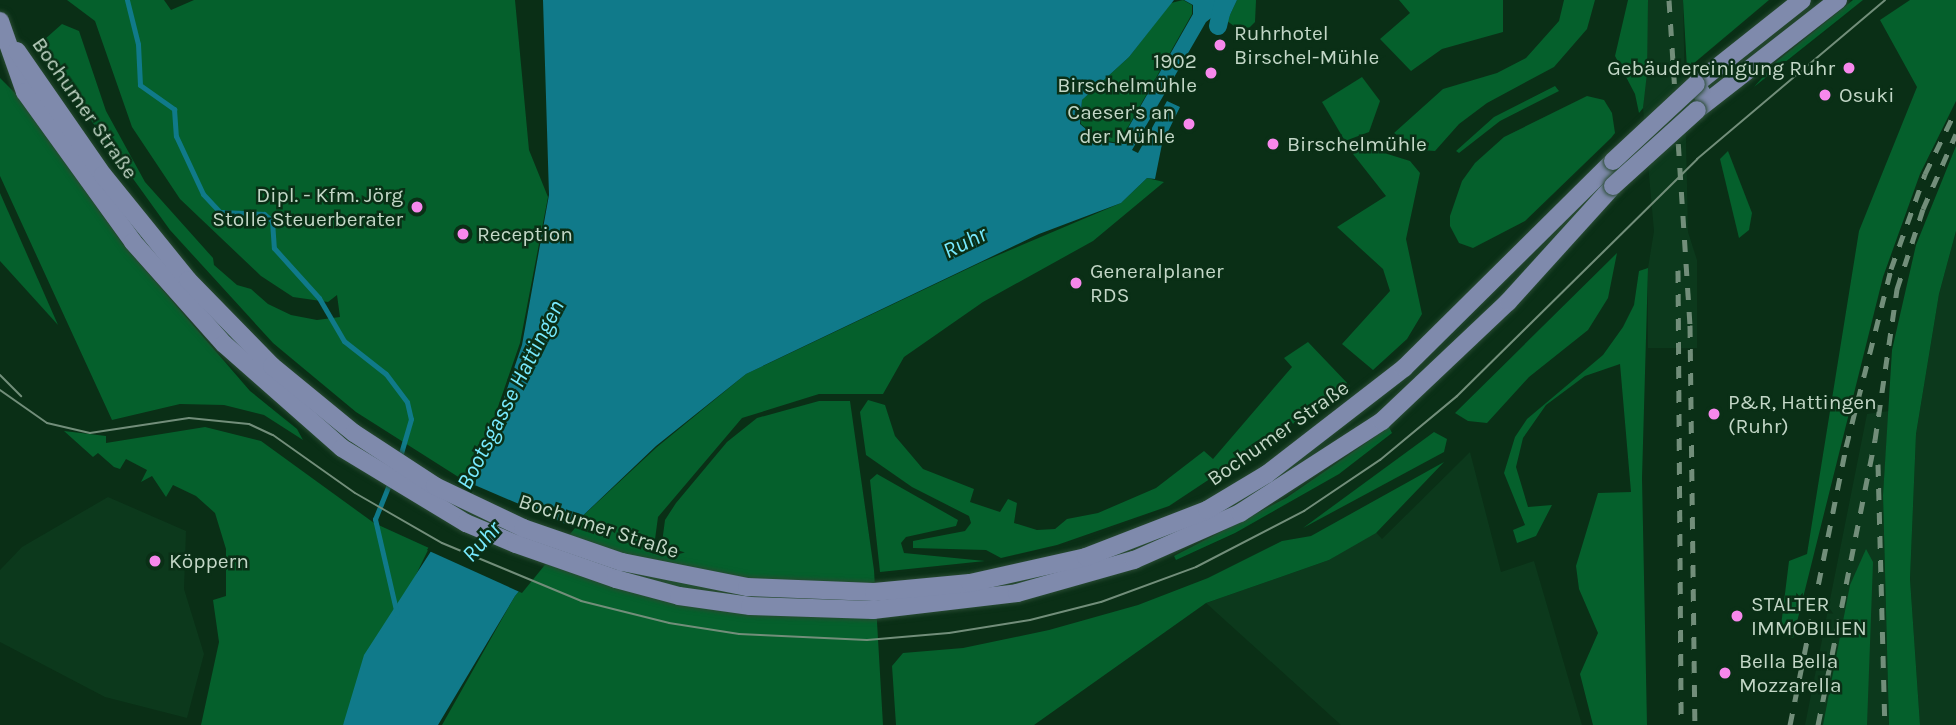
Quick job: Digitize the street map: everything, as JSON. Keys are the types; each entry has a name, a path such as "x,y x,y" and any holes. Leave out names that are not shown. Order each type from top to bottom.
{"main road":[{"name":"Bochumer Straße","path":"903,599 1026,573 1086,557 1177,524 1267,474 1356,408 1404,368 1613,161 1696,84 1802,0"},
{"name":"Bochumer Straße","path":"3,29 103,175 188,280 348,440 478,508 622,562 747,587 903,599 1017,593 1134,560 1240,513 1382,421 1473,337 1612,186 1702,106 1838,0"},
{"path":"1717,67 1729,86"},
{"path":"1696,84 1702,106"},
{"path":"1474,299 1491,318"},
{"path":"1454,319 1473,337"}],"shaded area":[{"path":"67,0 164,0 171,10 194,0 515,0 529,150 548,197 520,343 471,485 356,412 273,343 170,230 49,62 45,39 62,24 79,31 106,111 145,182 213,258 214,265 237,285 251,289 268,304 291,315 317,320 340,317 337,295 328,302 293,297 261,276 180,199 132,127 95,21"},
{"path":"1183,0 1192,5 1192,14 1119,143 1101,140 1081,124 1082,100 1129,57 1171,3"},
{"path":"1237,0 1256,0 1255,22 1244,33 1227,21"},
{"path":"1399,0 1503,0 1503,32 1442,49 1411,71 1380,39 1410,13"},
{"path":"1564,0 1595,0 1587,29 1554,67 1487,103 1459,124 1435,151 1421,150 1394,133 1443,89 1497,73 1526,58 1559,21"},
{"path":"1628,0 1648,0 1647,73 1643,108 1639,113 1635,94 1615,56"},
{"path":"1648,0 1683,0 1688,232 1697,260 1697,348 1648,348 1648,268 1654,231 1643,108"},
{"path":"1683,0 1769,0 1687,69"},
{"path":"1853,0 1863,0 1754,87 1777,61"},
{"path":"1910,0 1956,0 1956,101 1920,174 1883,277 1793,638 1780,634 1789,561 1807,554 1859,231 1917,87 1880,20"},
{"path":"1362,77 1380,101 1369,132 1345,141 1322,102"},
{"path":"0,78 18,96 123,244 250,391 297,429 303,440 264,415 224,405 180,404 112,420 0,176"},
{"path":"1555,86 1559,91 1500,121 1459,153 1456,151 1494,117"},
{"path":"1587,96 1604,100 1612,113 1615,133 1611,138 1525,221 1473,248 1459,243 1450,226 1450,216 1462,181 1475,163 1504,137"},
{"path":"1956,146 1956,231 1939,294 1916,434 1910,579 1920,725 1889,725 1883,495 1892,350 1916,245"},
{"path":"1365,147 1410,161 1420,173 1406,239 1422,314 1407,339 1373,370 1342,344 1390,291 1383,269 1337,227 1386,196 1353,154"},
{"path":"1728,151 1752,213 1749,230 1739,238 1720,159"},
{"path":"1147,178 1164,182 1093,241 983,302 904,357 883,394 819,394 742,418 658,517 654,547 661,550 665,520 676,503 727,442 757,418 819,401 850,401 874,570 883,725 442,725 515,596 573,525 657,447 746,374 982,262 1121,203"},
{"path":"0,193 58,325 0,261"},
{"path":"1956,231 1956,725 1920,725 1910,579 1916,434 1939,294"},
{"path":"1617,253 1608,298 1588,330 1529,377 1487,423 1468,421 1455,413"},
{"path":"1648,268 1642,478 1647,725 1593,725 1580,674 1598,633 1579,589 1576,566 1598,493 1631,492 1620,364 1585,376 1546,405 1523,438 1516,467 1528,507 1552,505 1536,536 1517,543 1513,530 1525,525 1504,473 1515,437 1527,419 1603,355 1623,327 1634,305 1639,271"},
{"path":"1308,342 1350,386 1169,506 1057,545 1001,558 986,550 913,548 913,541 965,531 971,523 969,516 912,487 866,455 860,412 868,400 885,405 895,436 923,469 974,489 970,502 1000,512 1008,499 1017,503 1014,523 1037,530 1055,529 1067,519 1098,513 1156,488 1204,451 1213,459 1292,367 1284,358"},
{"path":"1889,411 1883,495 1889,725 1805,725 1867,414"},
{"path":"205,427 261,441 374,523 429,548 343,725 201,725 219,642 213,600 226,596 226,549 215,513 196,496 173,485 166,497 152,476 141,482 147,470 126,459 120,469 114,467 98,453 93,457 64,431 106,436 106,443"},
{"path":"1389,427 1392,433 1339,474 1235,533 1176,560 1174,556 1286,498"},
{"path":"1434,432 1447,439 1444,452 1303,528"},
{"path":"1470,452 1501,572 1534,561 1582,725 1341,725 1206,603 1329,560 1375,531 1382,539"},
{"path":"1444,462 1376,533 1329,560 1206,603 1034,725 896,725 892,666 903,653 963,648 1049,630 1138,605 1208,578 1282,541 1311,536"},
{"path":"877,474 958,520 956,526 906,537 901,543 904,553 985,561 880,572 870,480"},
{"path":"108,497 186,531 184,589 204,654 187,718 105,697 0,642 0,570 22,547"},
{"path":"1866,549 1873,562 1867,725 1823,725 1850,585"}],"water":[{"path":"543,0 1174,0 1129,57 1082,100 1080,124 1100,141 1119,144 1193,14 1193,5 1184,0 1237,0 1229,17 1215,15 1206,22 1132,150 1138,153 1167,101 1180,107 1162,144 1155,179 1147,178 1121,203 1039,234 746,374 656,446 573,525 515,596 438,725 343,725 364,655 475,483 522,345 549,195"}],"pier":[{"path":"470,483 575,528 522,593 427,550"}],"waterway":[{"path":"127,0 138,44 140,85 174,109 176,136 203,194 220,212 264,214 272,221 274,248 319,298 344,341 386,374 407,402 411,419 399,460"},
{"path":"1218,26 1224,0"},
{"path":"390,482 375,519 397,614"}],"tram line":[{"path":"0,390 47,423 90,433 189,418 249,424 273,435 355,493 442,543 581,601 669,623 739,634 867,640 949,633 1030,620 1101,602 1196,567 1304,511 1380,460 1457,396 1697,159 1885,0"},
{"path":"0,375 21,396"}],"railway":[{"path":"1669,0 1690,325 1695,725"},
{"path":"1790,725 1846,447 1891,269 1925,174 1956,110"},
{"path":"1818,725 1875,440 1897,289 1923,209 1956,134"},
{"path":"1678,270 1681,725"},
{"path":"1878,464 1885,725"}],"place":[{"name":"Ruhrhotel Birschel-Mühle","path":"1220,45"},
{"name":"Gebäudereinigung Ruhr","path":"1849,68"},
{"name":"1902 Birschelmühle","path":"1211,73"},
{"name":"Osuki","path":"1825,95"},
{"name":"Caeser's an der Mühle","path":"1189,124"},
{"name":"Birschelmühle","path":"1273,144"},
{"name":"Dipl. - Kfm. Jörg Stolle Steuerberater","path":"417,207"},
{"name":"Reception","path":"463,234"},
{"name":"Generalplaner RDS","path":"1076,283"},
{"name":"P&R, Hattingen (Ruhr)","path":"1714,414"},
{"name":"Köppern","path":"155,561"},
{"name":"STALTER IMMOBILIEN","path":"1737,616"},
{"name":"Bella Bella Mozzarella","path":"1725,673"}],"water label":[{"name":"Ruhr","path":"965,243"},
{"name":"Bootsgasse Hattingen","path":"511,395"},
{"name":"Ruhr","path":"482,542"}]}
